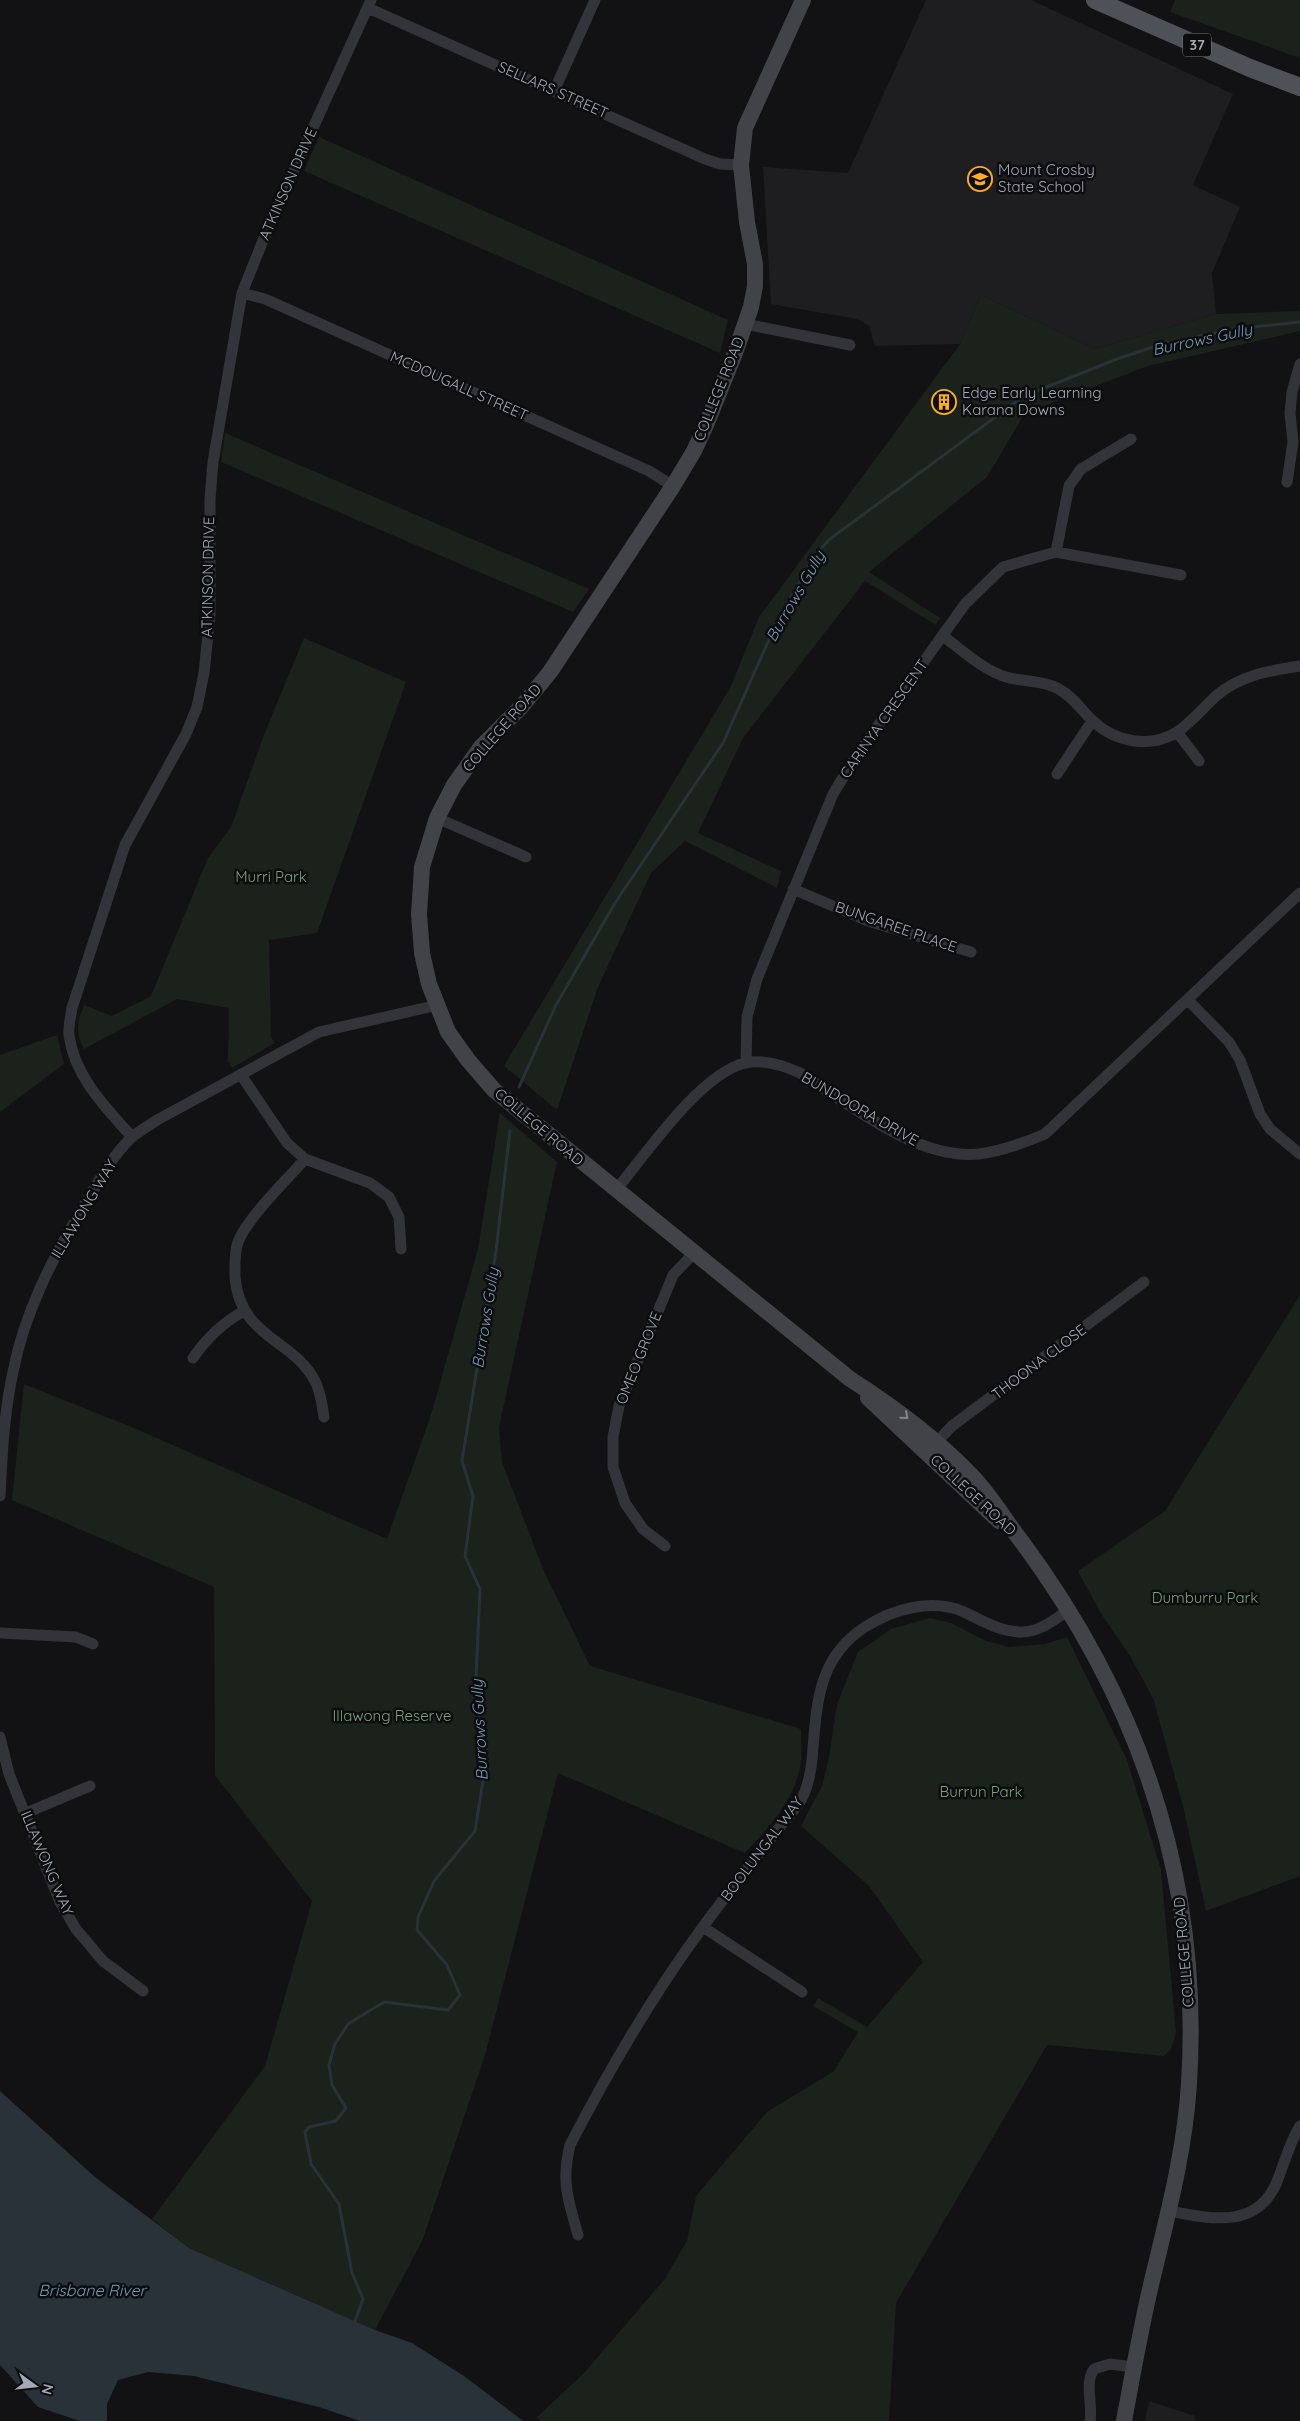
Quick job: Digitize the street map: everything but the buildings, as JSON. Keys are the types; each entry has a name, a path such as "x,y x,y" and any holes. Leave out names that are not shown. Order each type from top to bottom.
{"main road":[{"name":"COLLEGE ROAD","path":"802,0 744,128 741,165 747,222 755,270 752,300 735,353 694,451 673,486 550,672 522,706 481,747 454,785 436,818 422,867 419,914 422,953 429,984 448,1032 468,1060 494,1090 850,1379 896,1409 931,1447 971,1475 996,1503 1070,1610 1129,1723 1150,1779 1178,1888 1186,1939 1190,2051 1185,2124 1169,2211 1133,2367 1124,2421"},
{"name":"37","path":"1095,0 1250,68 1300,87"}],"street":[{"path":"554,91 595,0"},
{"name":"SELLARS STREET","path":"369,4 554,91 705,159 720,164 741,165"},
{"name":"ATKINSON DRIVE","path":"132,1137 84,1079 75,1058 69,1034 72,1008 125,845 186,734 197,707 204,673 210,615 210,500 213,462 242,293 270,223 369,4"},
{"name":"MCDOUGALL STREET","path":"242,293 265,299 649,471 673,486"},
{"path":"745,324 850,345"},
{"path":"1287,482 1292,442 1290,413 1292,392 1300,364"},
{"path":"1056,552 1069,486 1081,469 1131,439"},
{"name":"CARINYA CRESCENT","path":"746,1063 749,1006 793,889 833,794 856,758 965,604 1003,566 1056,552 1181,575"},
{"path":"943,636 990,670 1004,676 1048,684 1059,689 1076,701 1092,721 1110,734 1130,741 1147,741 1163,738 1177,732 1217,695 1234,683 1259,673 1300,666"},
{"path":"1057,774 1092,721"},
{"path":"1177,732 1199,761"},
{"path":"436,818 526,857"},
{"name":"BUNGAREE PLACE","path":"793,889 868,921 971,952"},
{"name":"BUNDOORA DRIVE","path":"616,1190 694,1097 715,1078 730,1069 746,1063 765,1062 783,1065 800,1073 900,1136 932,1149 952,1153 979,1154 1007,1148 1045,1134 1300,893"},
{"path":"1188,1000 1228,1042 1240,1060 1260,1114 1270,1129 1300,1154"},
{"name":"ILLAWONG WAY","path":"0,1496 5,1421 13,1371 24,1331 41,1286 64,1238 109,1164 132,1137 157,1120 319,1032 438,1005"},
{"path":"241,1075 287,1143 305,1159 370,1183 389,1197 399,1216 401,1250"},
{"path":"305,1159 252,1220 238,1242 234,1265 236,1288 244,1311 262,1330 300,1363 316,1382 324,1416"},
{"name":"OMEO GROVE","path":"665,1546 642,1529 625,1503 613,1467 613,1437 619,1406 673,1275 694,1253"},
{"name":"THOONA CLOSE","path":"931,1447 952,1426 1144,1282"},
{"path":"193,1358 202,1345 231,1318 244,1311"},
{"name":"BOOLUNGAL WAY","path":"578,2235 565,2186 565,2165 570,2145 654,1995 703,1927 801,1800 810,1773 819,1687 830,1664 852,1638 865,1627 893,1614 918,1606 948,1607 1004,1631 1023,1633 1044,1627 1070,1610"},
{"path":"0,1633 76,1637 93,1644"},
{"name":"ILLAWONG WAY","path":"0,1737 9,1774 26,1812 60,1902 76,1929 103,1961 143,1991"},
{"path":"26,1812 90,1786"},
{"path":"703,1927 802,1992"},
{"path":"1169,2211 1222,2219 1235,2218 1250,2212 1271,2194 1300,2126"},
{"path":"1090,2421 1092,2404 1089,2375 1094,2369 1110,2364 1133,2367"}],"shaded area":[{"name":"Mount Crosby State School","path":"926,0 1031,0 1233,94 1193,185 1240,207 1212,273 1216,314 1095,349 981,295 960,344 875,346 869,326 857,319 771,304 763,167 848,173"},
{"path":"1149,2401 1195,2416 1194,2421 1145,2421"}],"green space":[{"path":"1175,0 1300,0 1300,58 1170,12"},
{"path":"319,137 728,320 720,353 304,171"},
{"path":"981,295 1095,349 1216,314 1300,311 1300,331 1148,366 1025,413 987,477 869,572 940,618 936,625 865,581 743,738 698,833 781,871 777,888 685,841 651,873 598,987 557,1110 504,1066 731,686 759,617 960,344"},
{"path":"225,433 589,589 573,612 221,462"},
{"name":"Murri Park","path":"304,638 406,682 317,933 269,940 271,1037 275,1043 232,1068 228,1061 229,1008 177,999 84,1049 79,1037 78,1027 84,1005 112,1016 151,996 208,858 231,827 265,732"},
{"path":"57,1035 64,1064 0,1112 0,1055"},
{"name":"Illawong Reserve","path":"500,1113 557,1162 499,1427 502,1462 543,1569 590,1666 801,1729 801,1761 794,1788 788,1800 764,1833 745,1853 558,1773 485,2055 423,2239 375,2330 189,2248 152,2219 265,2066 312,1901 215,1775 214,1587 12,1500 24,1384 134,1428 387,1539 431,1415 478,1249"},
{"name":"Dumburru Park","path":"1300,1295 1300,1876 1206,1911 1183,1806 1153,1698 1130,1656 1100,1612 1078,1571 1165,1511"},
{"name":"Burrun Park","path":"930,1618 951,1623 986,1641 1009,1647 1045,1644 1067,1637 1127,1760 1161,1870 1176,2033 1171,2049 1164,2056 1047,2045 896,2303 889,2421 541,2421 537,2417 584,2373 664,2280 687,2241 696,2196 767,2112 834,2071 858,2032 813,2006 818,1998 867,2027 923,1962 869,1886 801,1826 822,1786 829,1758 837,1704 858,1652 891,1629"}],"water":[{"name":"Brisbane River","path":"0,2091 96,2178 189,2248 375,2330 412,2343 464,2376 523,2421 360,2421 319,2407 194,2376 148,2372 118,2380 107,2404 107,2421 80,2421 38,2407 0,2365"}],"waterway":[{"name":"Burrows Gully","path":"519,1087 556,1005 615,903 723,743 776,624 816,554 830,539 1024,396 1117,359 1162,344 1233,329 1300,322"},
{"name":"Burrows Gully","path":"354,2324 363,2299 352,2273 339,2204 311,2164 305,2132 309,2127 336,2121 346,2108 332,2085 329,2065 335,2044 348,2024 384,2002 448,2010 460,1995 447,1965 417,1930 418,1917 434,1881 475,1831 483,1781 476,1679 480,1589 465,1556 473,1496 462,1461 496,1251 510,1131"}],"place":[{"name":"Mount Crosby State School","path":"980,179"},
{"name":"Edge Early Learning Karana Downs","path":"944,402"}]}
